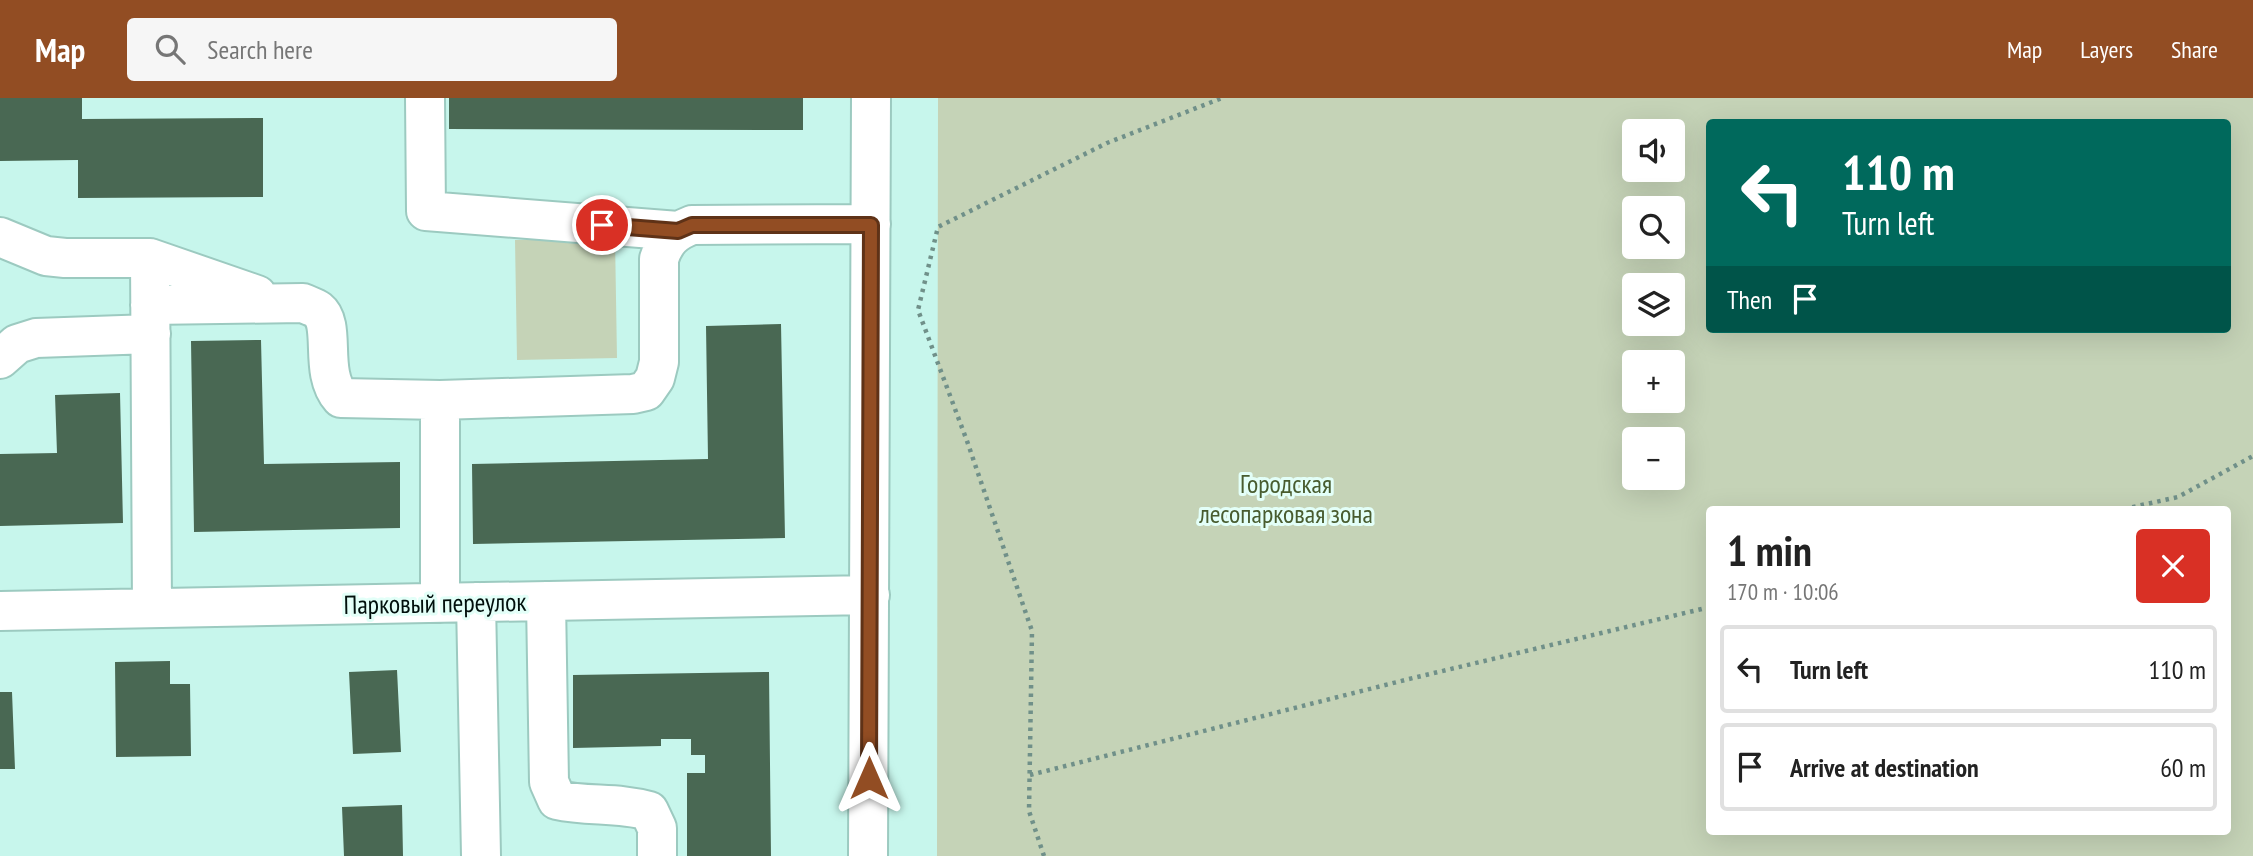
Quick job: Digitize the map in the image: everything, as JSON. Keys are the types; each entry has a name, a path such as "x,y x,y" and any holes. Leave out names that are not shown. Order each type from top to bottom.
{"street":[{"path":"425,98 426,211 678,231"},
{"path":"868,856 871,98"},
{"path":"0,359 17,344 36,338 280,303 303,303 320,311 326,325 329,375 332,388 341,398 440,400 633,394 646,391 655,378 659,362 659,259 664,243 678,231 692,225 871,225"},
{"path":"0,237 46,256 150,258 280,303"},
{"path":"150,258 152,608"},
{"path":"440,400 481,856"},
{"name":"Парковый переулок","path":"0,611 870,595"},
{"path":"546,601 549,782 557,800 578,805 629,805 649,810 657,828 657,856"}],"path":[{"path":"1044,856 1030,811 1032,631 967,441 918,310 938,227 1107,143 1222,98"},
{"path":"2138,506 2178,497 2253,456"},
{"path":"1030,775 1409,679 1706,608"}],"green space":[{"name":"Городская лесопарковая зона","path":"938,98 2253,98 2253,856 937,856"},
{"path":"615,238 617,358 517,360 515,240"}],"building":[{"path":"0,98 82,98 82,119 263,118 263,197 78,198 78,160 0,161"},
{"path":"449,98 803,98 803,130 449,129"},
{"path":"781,324 785,538 473,544 472,464 708,459 706,326"},
{"path":"261,340 264,464 400,462 400,528 194,532 191,341"},
{"path":"120,393 123,523 0,526 0,454 57,453 55,395"},
{"path":"170,661 170,684 190,684 191,756 116,757 115,662"},
{"path":"397,670 401,752 353,754 349,672"},
{"path":"769,672 771,856 687,856 687,773 705,773 705,755 691,755 691,739 661,739 661,746 573,748 573,675"},
{"path":"0,692 12,692 15,769 0,769"},
{"path":"402,805 403,856 344,856 342,807"}],"route":[{"path":"602,225 678,231 692,225 871,225 869,778"}]}
